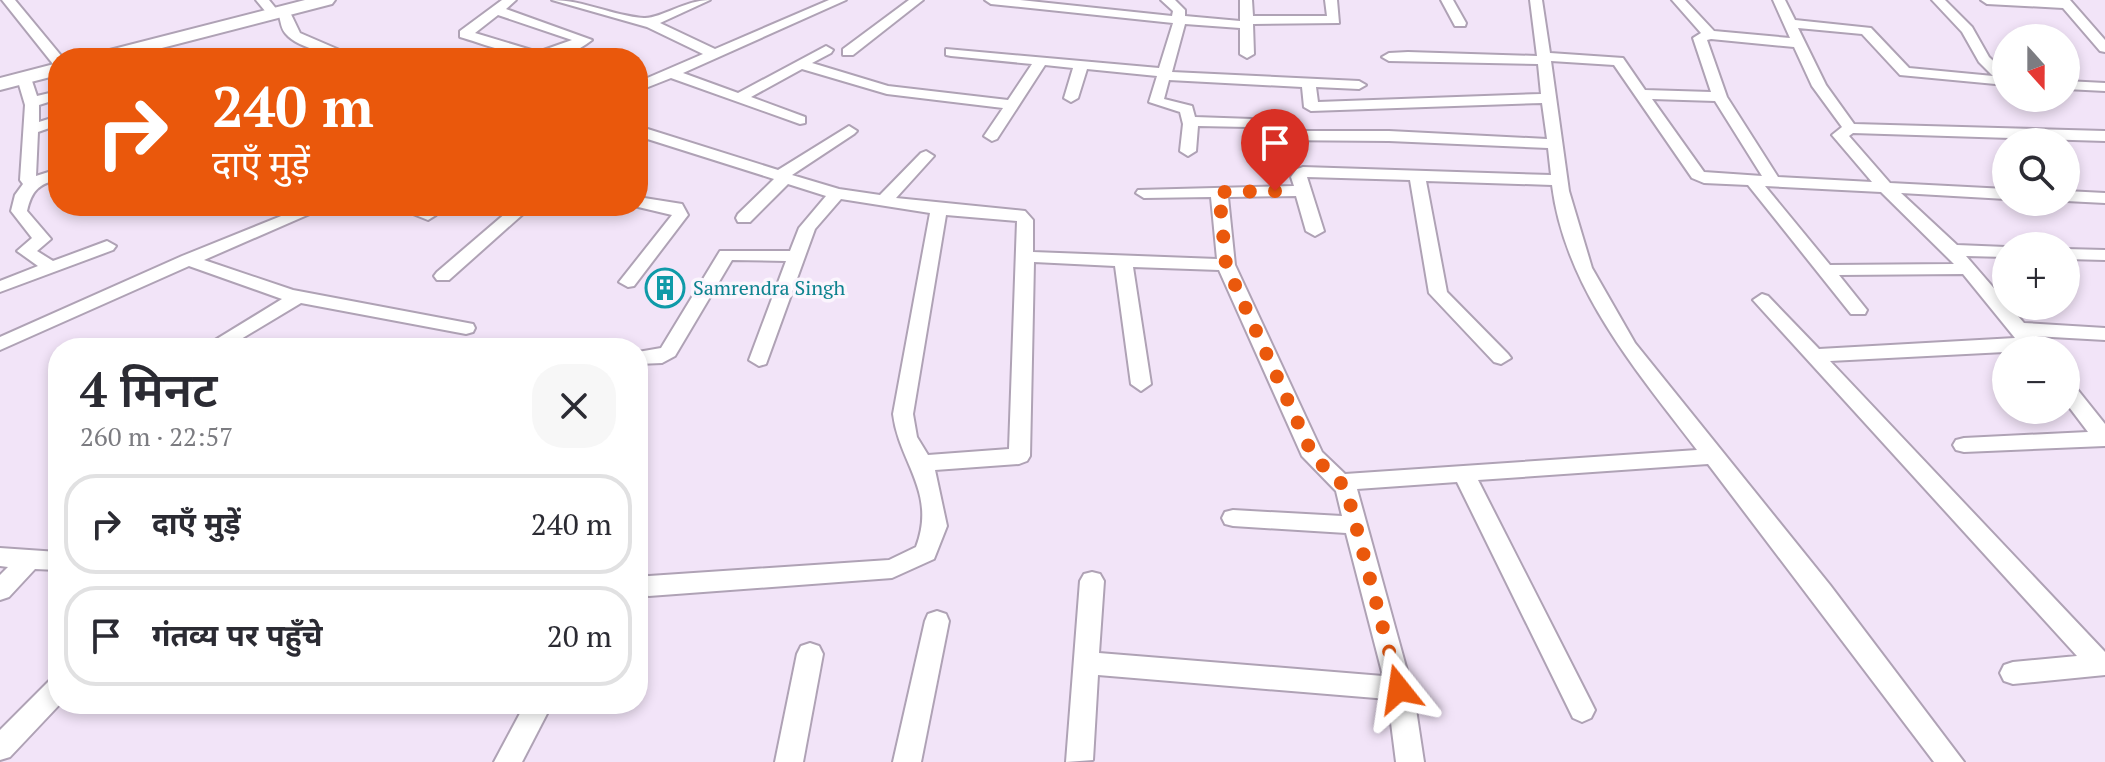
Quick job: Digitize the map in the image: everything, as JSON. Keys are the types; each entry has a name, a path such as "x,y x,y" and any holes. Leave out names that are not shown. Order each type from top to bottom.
{"main road":[{"path":"135,48 273,8 326,0"},
{"path":"0,84 48,72"}],"street":[{"path":"8,0 48,49"},
{"path":"509,48 465,34 510,0"},
{"path":"558,0 648,23 716,55"},
{"path":"594,10 619,0"},
{"path":"648,23 704,0"},
{"path":"648,83 840,0"},
{"path":"848,52 917,0"},
{"path":"991,0 1179,20 1246,22 1334,20 1331,0"},
{"path":"1167,0 1179,10 1179,20 1157,104 1187,109 1191,121 1188,151"},
{"path":"1246,0 1247,54"},
{"path":"1447,0 1460,23"},
{"path":"1536,0 1559,180 1583,268 1627,346 1950,762"},
{"path":"1678,0 1710,35"},
{"path":"1779,0 1819,86 1850,128"},
{"path":"1938,0 1967,30 1992,67"},
{"path":"1987,0 2065,2 2105,48"},
{"path":"273,8 295,36 326,48"},
{"path":"495,10 585,38 583,42 565,48"},
{"path":"1789,23 1866,31 1905,72 1992,79"},
{"path":"2087,29 2105,30"},
{"path":"1772,180 1720,97 1700,38 1710,35 1798,43"},
{"path":"739,98 826,50"},
{"path":"951,52 1164,74 1359,85"},
{"path":"1389,57 1450,55 1482,59 1618,61 1698,175 1710,179 1992,193"},
{"path":"992,136 1040,62"},
{"path":"800,64 887,90 1012,105"},
{"path":"1071,98 1081,66"},
{"path":"673,74 800,120"},
{"path":"24,78 32,102 28,180 33,182"},
{"path":"1309,83 1311,107 1548,98"},
{"path":"2080,86 2105,87"},
{"path":"1642,94 1720,97"},
{"path":"32,102 48,98"},
{"path":"1191,121 1252,123 1267,135 1389,136 1555,144"},
{"path":"31,129 48,123"},
{"path":"2024,336 1952,250 1886,188 1840,135 1850,128 2105,136"},
{"path":"744,218 783,176 849,131"},
{"path":"648,134 837,194 939,209 1023,216 1025,255 1019,456 922,463"},
{"path":"883,202 926,156"},
{"path":"1315,231 1299,177 1303,172 1559,180"},
{"path":"1417,174 1438,293 1501,358"},
{"path":"48,177 33,182 23,195 19,211 42,239 26,251 51,267"},
{"path":"1752,180 1858,310"},
{"path":"1144,193 1303,191"},
{"path":"1219,192 1226,265 1313,456 1342,482 1399,689 1410,762"},
{"path":"759,360 811,222 837,194"},
{"path":"2080,197 2105,198"},
{"path":"628,282 680,215 676,208 648,204"},
{"path":"648,586 892,569 926,553 936,526 922,463 906,437 903,414 939,209"},
{"path":"283,216 287,219"},
{"path":"0,344 295,216"},
{"path":"443,276 512,216"},
{"path":"0,287 107,246"},
{"path":"1952,250 1992,251"},
{"path":"2080,254 2105,255"},
{"path":"648,358 662,357 668,352 726,255 797,256"},
{"path":"1025,255 1226,265"},
{"path":"1123,259 1141,384"},
{"path":"188,260 298,297 466,328"},
{"path":"1826,270 1968,269"},
{"path":"229,338 298,297"},
{"path":"1762,300 2103,664"},
{"path":"2080,336 2105,334"},
{"path":"1814,356 1992,344"},
{"path":"2080,406 2103,433"},
{"path":"1964,445 2103,433"},
{"path":"1342,482 1714,456"},
{"path":"1464,474 1582,710"},
{"path":"1233,518 1356,525"},
{"path":"0,557 48,560"},
{"path":"0,590 30,559"},
{"path":"1079,760 1092,581"},
{"path":"907,762 937,621"},
{"path":"789,762 810,654"},
{"path":"1086,663 1399,689"},
{"path":"2013,673 2103,664"},
{"path":"0,748 48,699"},
{"path":"508,762 534,714"}],"place":[{"name":"Samrendra Singh","path":"665,288"}],"route":[{"path":"1275,191 1219,192 1226,265 1313,456 1346,488 1399,689"}]}
